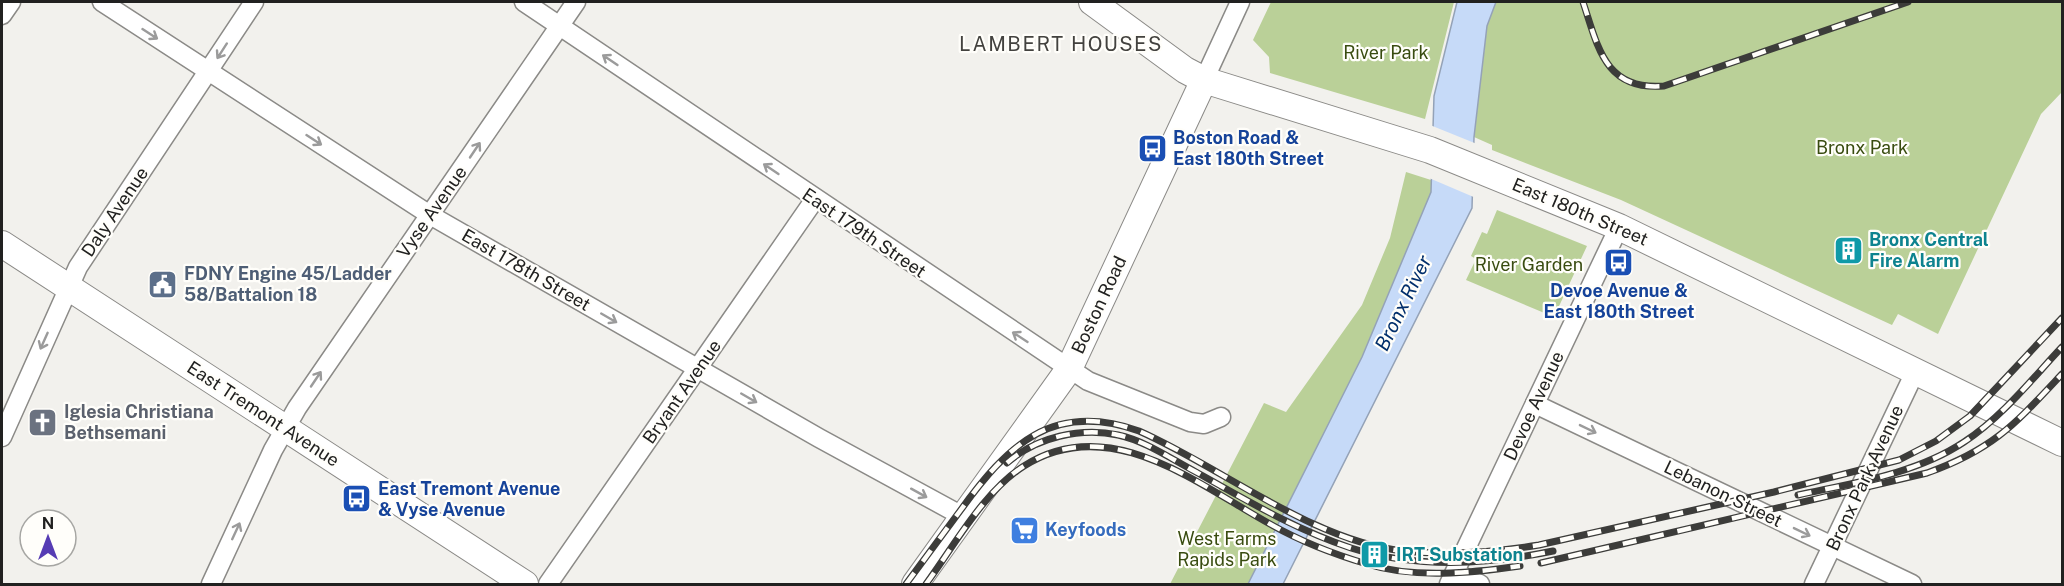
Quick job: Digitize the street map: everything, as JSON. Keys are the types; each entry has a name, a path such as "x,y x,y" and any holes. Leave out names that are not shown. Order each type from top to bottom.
{"street":[{"path":"2,15 11,2"},
{"name":"East 178th Street","path":"102,2 430,215 698,369 963,517"},
{"name":"Daly Avenue","path":"2,437 78,267 254,2"},
{"name":"East 179th Street","path":"524,2 1095,385 1182,420 1204,423 1221,417"},
{"name":"Vyse Avenue","path":"211,585 285,429 576,2"},
{"name":"East 180th Street","path":"1092,2 1185,70 1204,80 1423,148 1619,227 2062,443"},
{"name":"Boston Road","path":"915,585 1069,369 1240,2"},
{"name":"Bryant Avenue","path":"548,585 815,199"},
{"name":"Devoe Avenue","path":"1452,579 1619,227"},
{"name":"East Tremont Avenue","path":"2,244 525,585"},
{"name":"Bronx Park Avenue","path":"1814,585 1915,372"},
{"name":"Lebanon Street","path":"1535,404 1911,585"},
{"path":"1452,579 1480,585"}],"green space":[{"name":"River Park","path":"1271,2 1454,2 1425,119 1270,73 1269,57 1253,40"},
{"name":"Bronx Park","path":"1496,2 2062,2 2062,92 2041,114 1938,334 1898,314 1892,325 1621,200 1492,150 1492,145 1474,137 1487,26"},
{"name":"West Farms Rapids Park","path":"1406,172 1431,180 1431,192 1362,357 1248,584 1170,584 1264,403 1286,412 1362,305 1390,238"},
{"name":"River Garden","path":"1497,210 1587,246 1554,317 1466,280 1476,259 1471,256 1482,232 1487,234"}],"water":[{"name":"Bronx River","path":"1457,2 1496,2 1487,26 1474,137 1472,208 1283,584 1248,584 1362,357 1431,192 1434,96"}],"pier":[{"path":"1430,125 1477,144 1476,198 1429,178"}],"railway":[{"path":"1583,2 1594,35 1607,63 1616,73 1644,86 1664,86 1908,2"},
{"path":"906,584 996,467 1014,449 1034,435 1057,426 1081,421 1108,423 1139,431 1301,518 1335,533 1369,544 1403,551 1437,553 1505,550 1539,545 1774,492 1899,460 1936,441 1970,416 2062,318"},
{"path":"1798,495 1884,476 1945,453 1964,442 1991,421 2062,347"},
{"path":"1541,563 1927,473 1950,464 1987,444 2016,421 2062,374"},
{"path":"1007,463 1031,447 1060,436 1089,432 1118,435 1138,441 1158,451 1291,523 1331,541 1376,555 1452,563 1528,556 1553,551"},
{"path":"926,584 983,504 1009,477 1024,466 1056,451 1088,447 1120,450 1151,459 1182,473 1293,536 1329,551 1385,569 1443,573 1520,566"}],"place":[{"name":"Boston Road & East 180th Street","path":"1152,148"},
{"name":"Bronx Central Fire Alarm","path":"1848,250"},
{"name":"Devoe Avenue & East 180th Street","path":"1619,262"},
{"name":"FDNY Engine 45/Ladder 58/Battalion 18","path":"163,284"},
{"name":"Iglesia Christiana Bethsemani","path":"43,422"},
{"name":"East Tremont Avenue & Vyse Avenue","path":"357,499"},
{"name":"Keyfoods","path":"1024,530"},
{"name":"IRT Substation","path":"1375,555"}],"district":[{"name":"LAMBERT HOUSES","path":"1061,44"}]}
